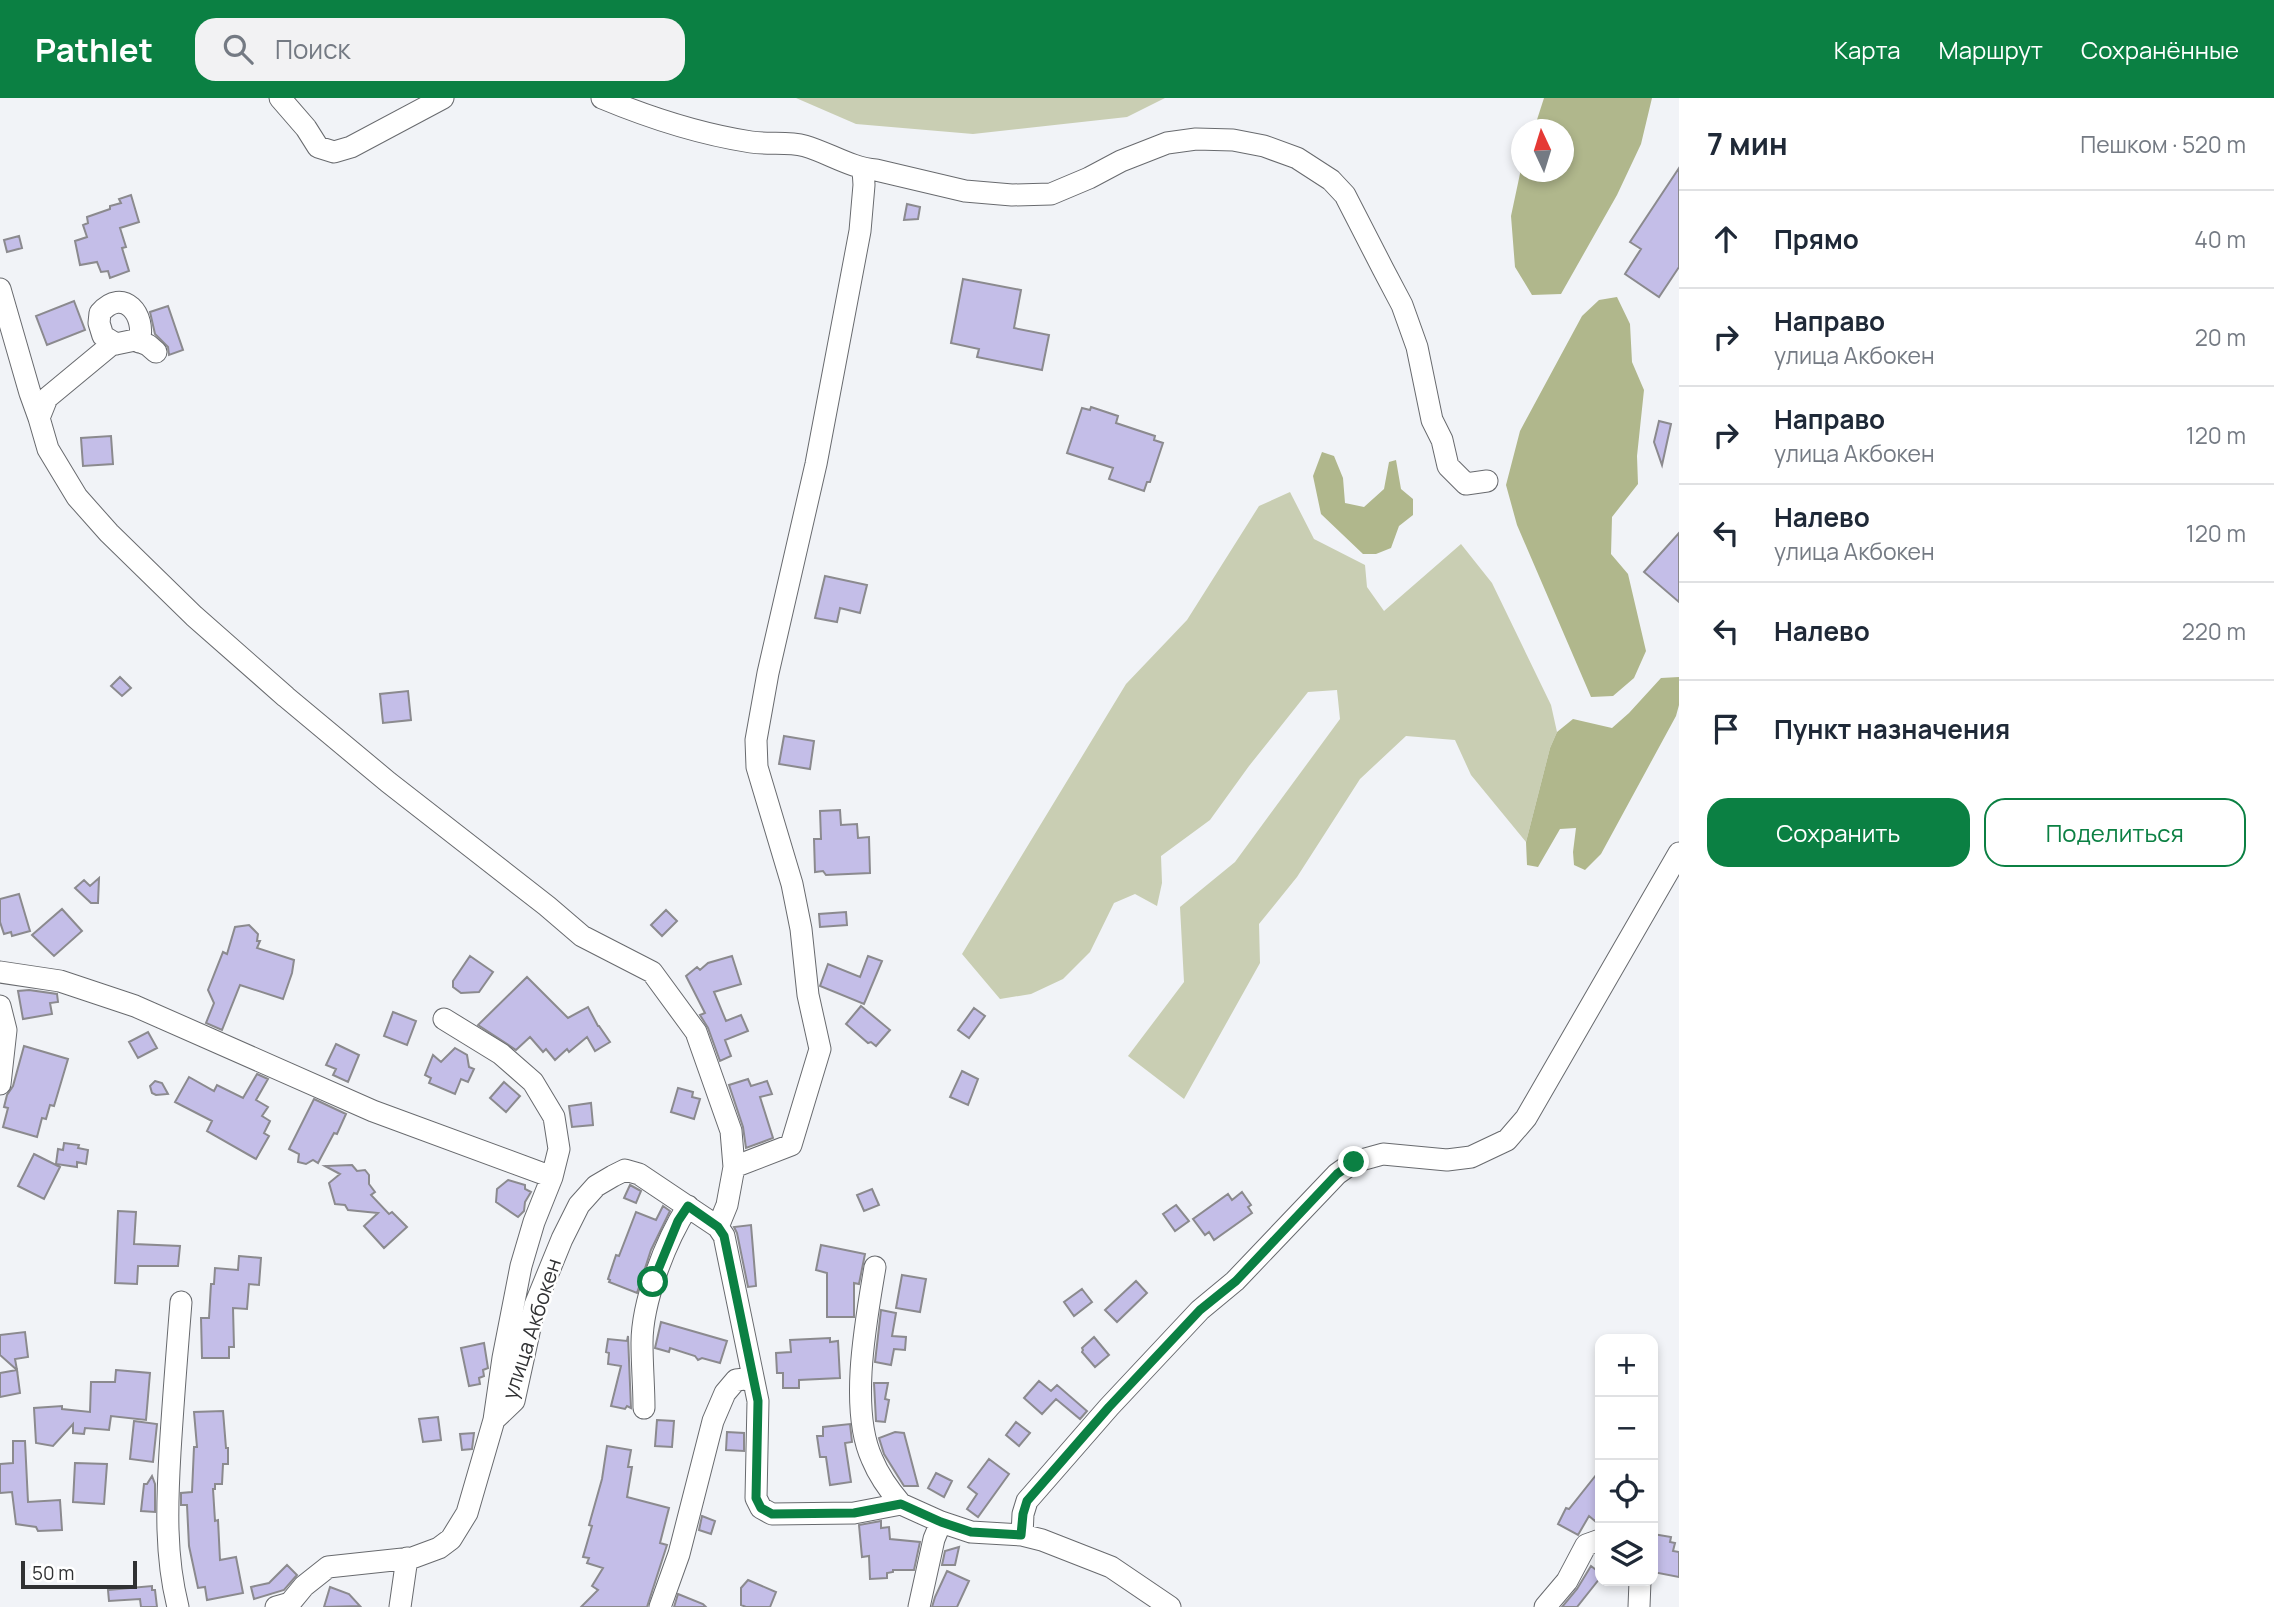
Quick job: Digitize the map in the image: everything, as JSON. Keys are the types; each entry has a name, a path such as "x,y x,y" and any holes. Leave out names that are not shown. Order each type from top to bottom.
{"street":[{"path":"280,98 306,128 318,147 334,152 351,147 443,98"},
{"path":"602,98 691,130 754,142 804,146 863,169 1013,201 1051,194 1167,143 1196,139 1233,140 1264,146 1297,158 1331,180 1345,195 1402,305 1417,347 1432,421 1442,440 1448,466 1466,484 1487,481"},
{"path":"734,1167 791,1145 820,1049 808,995 801,929 792,884 757,767 756,740 768,673 816,464 860,231 863,169"},
{"path":"0,289 8,323 48,449 77,497 109,533 194,615 286,697 388,782 582,936 652,972 696,1032 731,1131 734,1167 727,1205 718,1227 724,1236 758,1401 756,1498 761,1508 772,1514 854,1513 901,1504"},
{"path":"39,418 47,398 111,345 147,347 135,310 122,303 112,304 100,313 99,323 103,336 116,344"},
{"path":"1021,1535 1027,1501 1036,1490 1200,1310 1236,1281 1337,1174 1354,1162 1383,1154 1447,1160 1471,1157 1507,1140 1526,1118 1679,853"},
{"path":"0,972 60,981 135,1006 373,1111 552,1177"},
{"path":"0,1006 6,1030 0,1084"},
{"path":"285,1606 328,1567 407,1558 439,1548 451,1539 467,1513 494,1420 521,1266 559,1149 554,1117 533,1082 502,1054 444,1019"},
{"name":"улица Акбокен","path":"494,1420 514,1401 535,1305 579,1205 596,1186 625,1170 639,1174 718,1227"},
{"path":"644,1408 642,1342 645,1312 653,1282 678,1221 688,1206"},
{"path":"875,1267 861,1383 863,1426 871,1457 886,1486 901,1504 971,1532 1042,1539 1111,1567 1170,1607"},
{"path":"178,1607 166,1518 181,1302"},
{"path":"660,1607 678,1554 713,1421 721,1402 736,1380 753,1382"},
{"path":"919,1607 934,1539 941,1522"},
{"path":"1545,1607 1567,1581 1586,1545 1595,1542"},
{"path":"400,1607 407,1558"},
{"path":"1639,1607 1640,1586"}],"green space":[{"path":"796,98 1165,98 1127,117 973,134 856,124"},
{"path":"1544,98 1652,98 1641,144 1617,195 1561,294 1532,295 1515,267 1511,216 1518,182 1574,182 1574,119 1537,119"},
{"path":"1617,297 1630,324 1632,362 1644,390 1637,456 1638,484 1612,517 1611,554 1628,574 1646,651 1634,678 1613,696 1591,697 1517,525 1506,485 1520,431 1582,316 1599,300"},
{"path":"1322,452 1334,456 1343,478 1345,503 1364,507 1384,489 1389,462 1396,460 1401,489 1413,499 1413,515 1399,526 1391,548 1376,554 1363,554 1321,514 1313,476"},
{"path":"1290,492 1314,539 1365,565 1367,587 1384,611 1461,544 1492,583 1551,705 1557,732 1550,748 1526,842 1471,775 1455,740 1406,736 1360,779 1297,877 1259,924 1260,963 1184,1099 1128,1056 1184,982 1180,907 1235,862 1340,719 1337,690 1308,692 1210,820 1161,856 1162,883 1157,906 1135,894 1114,903 1090,952 1063,979 1031,994 1000,999 962,954 1126,684 1187,620 1259,506"},
{"path":"1679,677 1679,705 1676,716 1601,854 1585,870 1574,865 1576,828 1560,829 1538,867 1527,865 1526,842 1550,748 1557,732 1573,719 1612,728 1661,678"}],"building":[{"path":"1679,168 1679,267 1659,297 1625,274 1641,249 1630,242"},
{"path":"131,195 139,222 120,228 126,247 122,248 129,271 110,278 108,271 101,272 97,262 80,265 75,241 87,237 83,225 88,223 87,217 110,209 110,206 121,203 119,199"},
{"path":"907,204 920,207 918,219 904,220"},
{"path":"19,236 22,248 7,252 4,240"},
{"path":"963,279 1021,290 1014,328 1049,335 1042,370 977,357 979,349 951,343"},
{"path":"74,301 85,330 47,345 36,316"},
{"path":"168,306 183,350 169,355 168,347 155,334 150,312"},
{"path":"1091,407 1118,416 1116,423 1155,436 1154,440 1163,443 1150,482 1147,482 1144,491 1109,479 1113,468 1067,453 1082,408 1090,410"},
{"path":"1659,421 1671,424 1662,465 1654,442"},
{"path":"111,436 113,464 83,466 81,438"},
{"path":"1679,533 1679,602 1644,572"},
{"path":"825,576 867,585 860,613 840,608 837,622 815,618"},
{"path":"120,677 131,688 122,696 111,686"},
{"path":"408,691 411,720 383,723 380,694"},
{"path":"784,736 814,741 810,769 779,764"},
{"path":"840,810 841,825 857,824 858,838 869,837 870,873 826,875 823,871 815,872 814,839 821,839 820,811"},
{"path":"99,878 98,903 91,903 75,888 84,880 90,886"},
{"path":"19,894 30,931 12,936 11,932 4,934 0,922 0,899"},
{"path":"62,909 82,931 54,956 32,935"},
{"path":"666,910 677,921 662,936 651,925"},
{"path":"846,912 847,925 820,927 819,914"},
{"path":"249,925 258,934 257,941 260,941 257,948 294,960 292,973 283,999 240,985 222,1030 206,1023 214,1003 208,990 223,952 227,954 235,927"},
{"path":"470,956 493,972 479,992 461,993 453,987 453,981"},
{"path":"732,956 741,984 714,992 726,1021 741,1015 748,1031 725,1040 731,1056 720,1061 708,1028 700,1015 705,1013 686,976 697,967 700,970 708,963"},
{"path":"868,956 882,961 864,1004 820,986 828,964 860,977"},
{"path":"527,977 568,1018 588,1007 610,1042 595,1051 587,1037 555,1060 546,1049 543,1052 530,1037 516,1050 478,1025"},
{"path":"18,991 57,994 58,1002 50,1003 52,1014 23,1019"},
{"path":"861,1006 890,1030 876,1046 868,1043 846,1024"},
{"path":"974,1008 985,1016 969,1038 958,1030"},
{"path":"393,1012 416,1021 407,1045 384,1036"},
{"path":"148,1032 157,1048 138,1058 129,1042"},
{"path":"336,1044 359,1055 348,1082 333,1075 336,1069 326,1065"},
{"path":"24,1046 68,1059 54,1106 50,1105 46,1119 42,1118 37,1137 3,1127 8,1108 4,1107 7,1095 13,1086"},
{"path":"455,1048 467,1055 469,1067 474,1069 468,1082 461,1079 455,1094 429,1083 431,1078 425,1075 433,1055 441,1062"},
{"path":"962,1071 978,1079 968,1105 950,1097"},
{"path":"257,1074 268,1079 256,1100 268,1107 262,1116 270,1121 264,1133 269,1136 256,1159 207,1131 212,1121 175,1102 189,1077 214,1091 217,1085 243,1098"},
{"path":"748,1079 751,1086 767,1081 772,1094 760,1097 773,1138 746,1148 743,1127 729,1085"},
{"path":"155,1081 162,1083 168,1094 152,1093 150,1086"},
{"path":"504,1082 520,1096 506,1112 490,1098"},
{"path":"678,1088 693,1092 692,1097 700,1099 694,1119 671,1112"},
{"path":"314,1099 346,1114 337,1134 334,1133 318,1163 313,1160 306,1164 298,1162 299,1154 289,1149"},
{"path":"591,1103 593,1125 572,1127 569,1106"},
{"path":"64,1143 79,1145 78,1148 88,1150 86,1164 77,1162 77,1167 56,1164 58,1149 63,1150"},
{"path":"34,1154 60,1167 44,1199 18,1186"},
{"path":"352,1165 357,1171 365,1170 369,1175 369,1184 375,1192 371,1195 389,1214 392,1212 407,1227 384,1248 364,1226 378,1213 348,1210 345,1205 335,1204 329,1183 340,1174 325,1166"},
{"path":"508,1180 525,1185 525,1189 531,1192 525,1202 524,1211 518,1217 496,1202 497,1189"},
{"path":"630,1185 641,1191 636,1203 624,1198"},
{"path":"872,1189 879,1205 864,1211 857,1195"},
{"path":"1242,1192 1251,1205 1248,1207 1252,1213 1214,1240 1209,1232 1205,1235 1193,1219 1228,1194 1232,1200"},
{"path":"1176,1205 1189,1221 1175,1231 1163,1214"},
{"path":"663,1206 670,1211 651,1250 637,1293 609,1282 616,1255 619,1256 636,1212 656,1220"},
{"path":"118,1211 136,1212 134,1244 180,1246 178,1266 138,1266 137,1284 115,1283"},
{"path":"751,1225 756,1286 748,1287 734,1227"},
{"path":"821,1245 865,1254 859,1284 854,1283 854,1317 827,1317 827,1273 816,1270"},
{"path":"239,1256 261,1258 259,1285 249,1284 247,1309 233,1308 234,1347 229,1347 229,1358 202,1358 201,1318 209,1318 215,1268 238,1270"},
{"path":"902,1275 926,1279 920,1312 896,1308"},
{"path":"1136,1281 1147,1293 1117,1322 1105,1310"},
{"path":"1082,1289 1092,1302 1074,1316 1064,1302"},
{"path":"881,1310 896,1313 892,1336 906,1337 905,1350 894,1349 891,1365 875,1362"},
{"path":"661,1322 727,1341 720,1363 702,1358 698,1360 695,1356 670,1348 669,1352 655,1348"},
{"path":"25,1332 28,1357 15,1359 17,1370 0,1355 0,1335"},
{"path":"628,1336 631,1408 627,1406 625,1409 611,1406 621,1366 608,1364 609,1353 606,1352 608,1339 627,1341"},
{"path":"1094,1337 1109,1355 1095,1367 1082,1352 1082,1348"},
{"path":"830,1338 830,1342 838,1341 840,1378 799,1380 799,1388 783,1388 783,1373 777,1373 776,1353 791,1352 790,1340"},
{"path":"484,1343 488,1368 483,1370 484,1376 479,1378 480,1384 469,1386 461,1348"},
{"path":"17,1370 20,1393 0,1397 0,1373"},
{"path":"116,1370 150,1373 146,1420 111,1416 109,1430 85,1428 84,1434 73,1433 73,1424 53,1446 36,1443 34,1408 62,1406 62,1409 90,1412 91,1382 115,1382"},
{"path":"1039,1381 1051,1391 1057,1385 1087,1411 1080,1419 1056,1399 1042,1414 1024,1398"},
{"path":"874,1383 888,1383 885,1399 889,1400 885,1422 876,1421"},
{"path":"223,1411 228,1464 223,1464 222,1484 215,1484 213,1489 215,1521 218,1520 220,1560 236,1557 243,1593 207,1600 205,1587 198,1588 189,1546 187,1505 181,1505 181,1493 192,1492 194,1447 197,1447 194,1412"},
{"path":"438,1417 441,1440 423,1442 419,1419"},
{"path":"657,1420 674,1421 672,1447 655,1446"},
{"path":"134,1421 157,1424 153,1462 130,1459"},
{"path":"1016,1422 1030,1433 1019,1446 1006,1435"},
{"path":"850,1424 852,1442 845,1443 851,1482 830,1485 826,1457 820,1457 817,1436 823,1436 823,1427"},
{"path":"727,1432 744,1433 744,1451 726,1450"},
{"path":"895,1432 904,1433 918,1486 904,1486 884,1454 879,1438"},
{"path":"474,1433 472,1449 462,1450 460,1434"},
{"path":"13,1441 25,1441 28,1502 60,1500 62,1530 38,1531 36,1527 16,1524 12,1492 0,1493 0,1464 13,1463"},
{"path":"607,1446 631,1450 628,1467 632,1467 627,1497 669,1508 660,1543 667,1545 647,1607 581,1607 598,1590 592,1586 603,1568 587,1563 589,1558 583,1557 592,1526 589,1525 602,1479"},
{"path":"989,1459 1009,1474 978,1517 967,1509 977,1494 968,1487"},
{"path":"75,1463 107,1464 104,1504 73,1502"},
{"path":"936,1473 952,1481 944,1497 928,1488"},
{"path":"152,1476 155,1484 155,1512 141,1511 144,1484 147,1484"},
{"path":"1595,1476 1595,1521 1589,1516 1578,1535 1558,1524 1566,1508 1569,1509"},
{"path":"702,1516 715,1521 711,1534 699,1530"},
{"path":"881,1521 881,1528 889,1527 890,1539 920,1542 914,1570 893,1570 887,1573 887,1578 870,1579 869,1556 862,1557 859,1525"},
{"path":"1658,1535 1671,1537 1670,1542 1675,1543 1673,1551 1679,1552 1679,1577 1658,1573"},
{"path":"959,1547 955,1565 942,1565 945,1551"},
{"path":"287,1565 297,1575 284,1590 254,1599 251,1587 269,1583"},
{"path":"1591,1566 1595,1569 1595,1584 1577,1607 1562,1607"},
{"path":"947,1571 969,1581 957,1607 932,1607 935,1597"},
{"path":"748,1580 776,1592 770,1607 741,1605 741,1588"},
{"path":"152,1586 157,1607 141,1607 140,1599 109,1601 108,1590"},
{"path":"330,1587 349,1594 360,1606 324,1607"},
{"path":"678,1594 703,1604 706,1607 674,1607"}],"route":[{"path":"653,1282 678,1221 688,1206 718,1227 724,1236 758,1401 756,1498 761,1508 772,1514 854,1513 901,1504 971,1532 1021,1535 1027,1501 1109,1407 1200,1310 1236,1281 1337,1174 1354,1162"}]}
